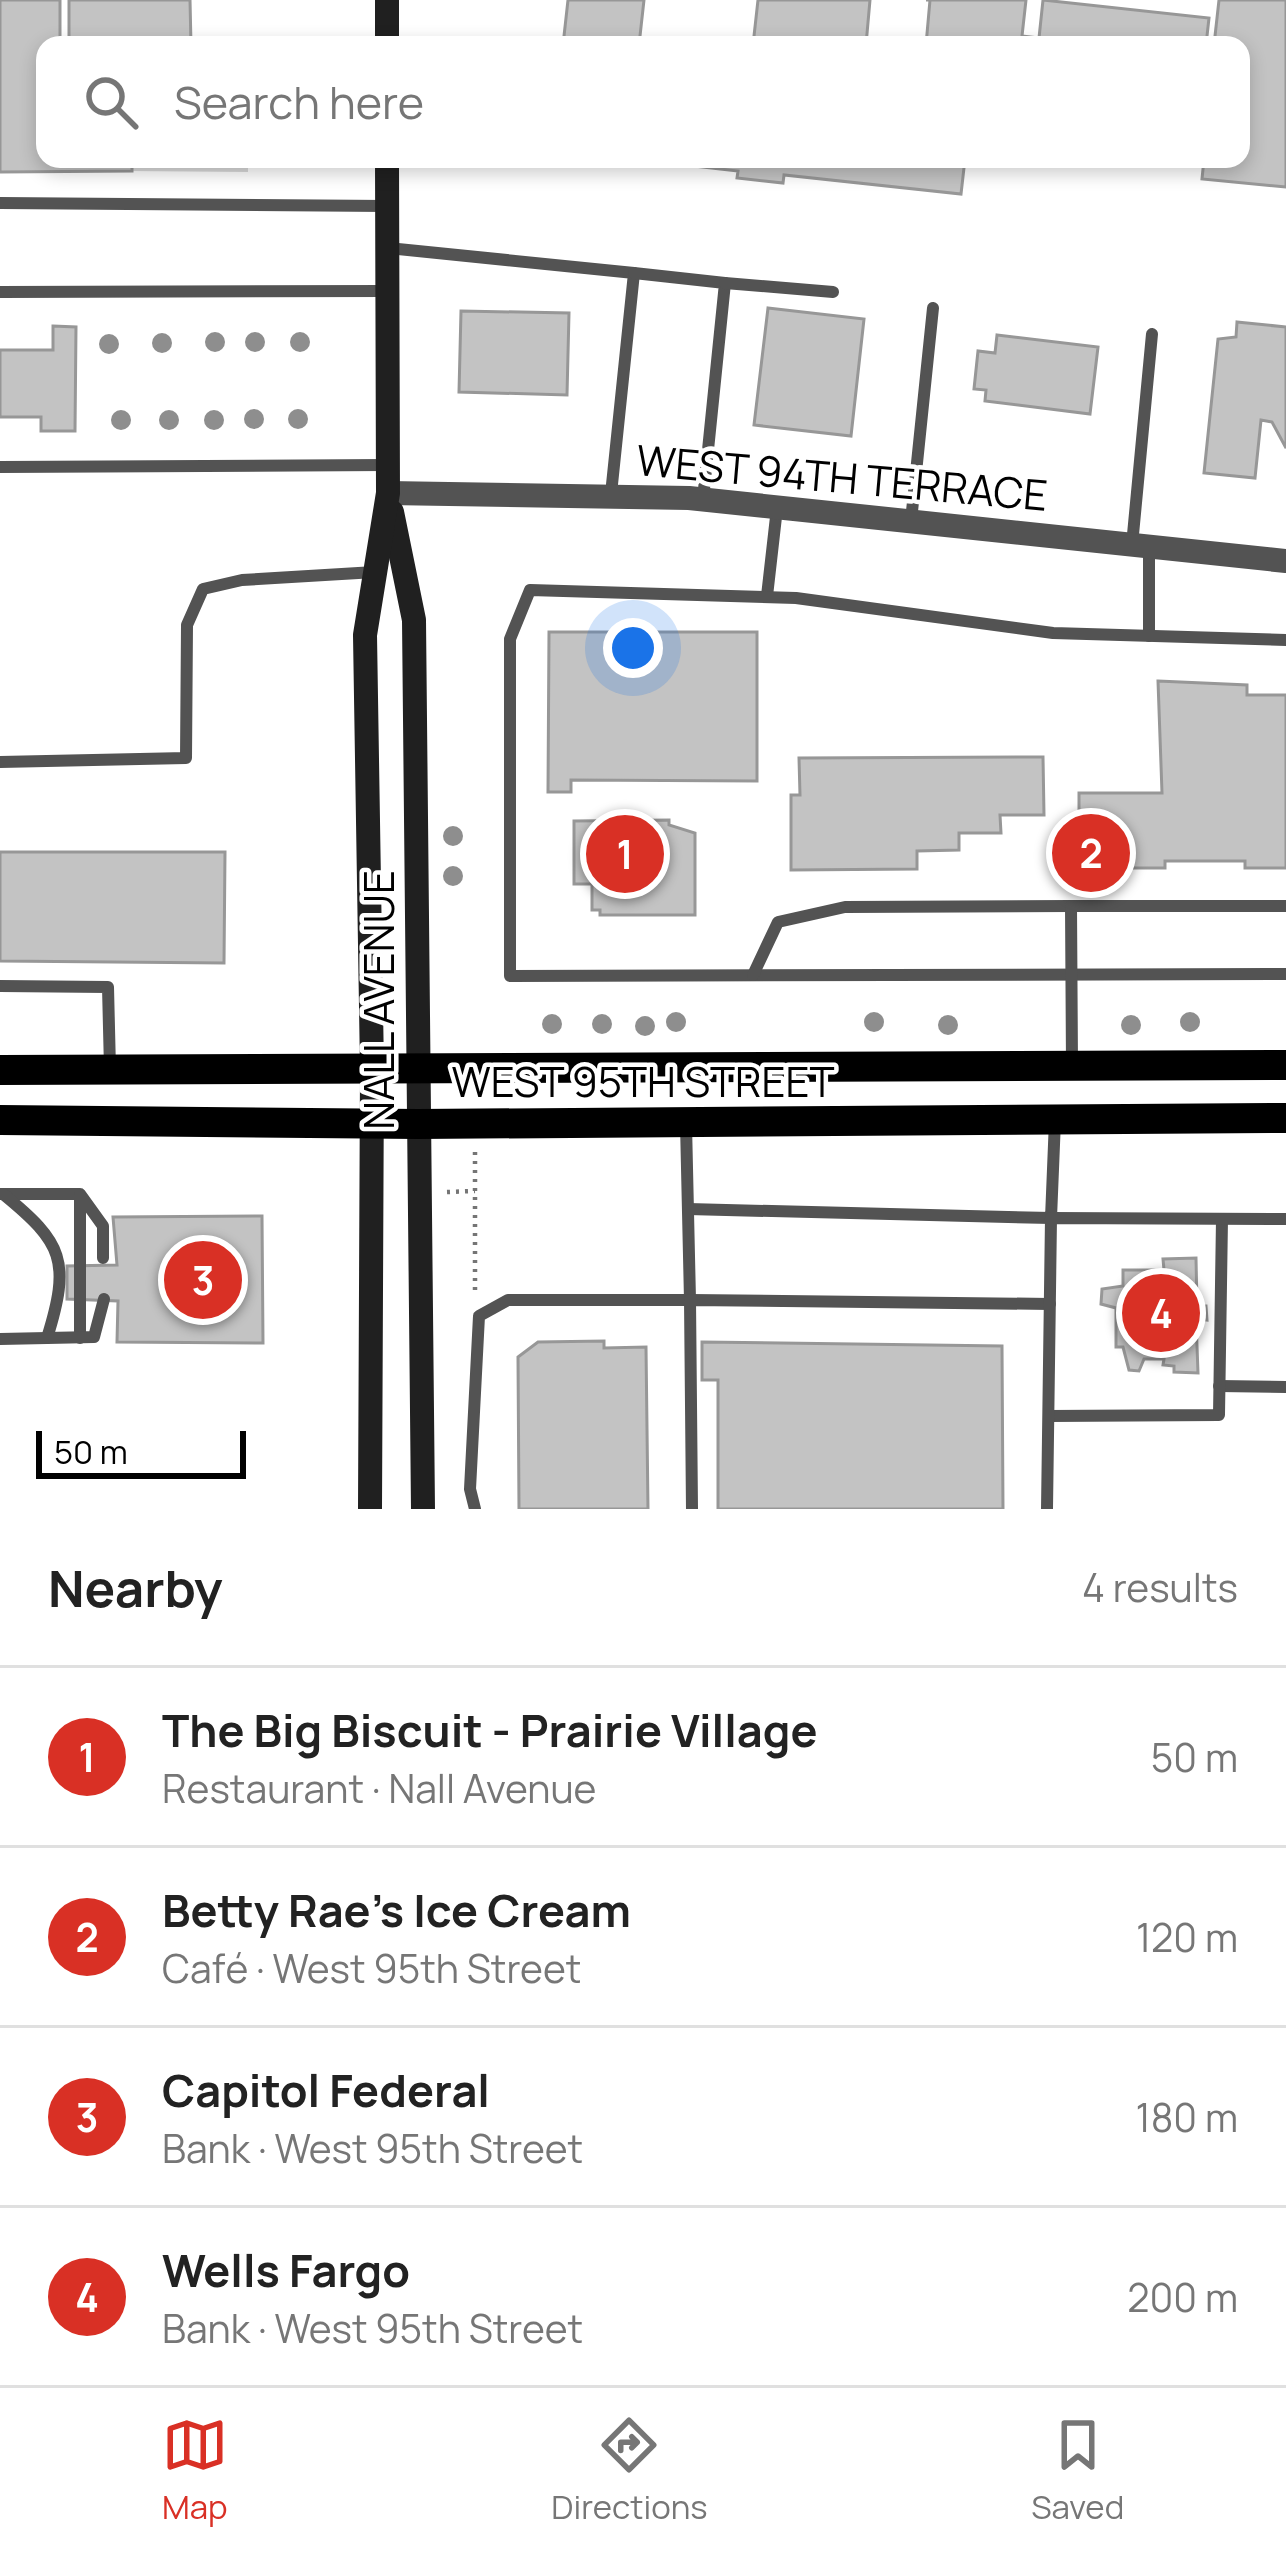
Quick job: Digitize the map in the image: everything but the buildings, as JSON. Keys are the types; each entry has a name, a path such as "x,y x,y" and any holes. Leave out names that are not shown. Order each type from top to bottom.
{"main road":[{"path":"387,0 387,36"},
{"name":"NALL AVENUE","path":"370,1509 372,1069 365,635 388,493 387,168"},
{"name":"NALL AVENUE","path":"388,493 414,620 423,1509"},
{"name":"WEST 95TH STREET","path":"0,1070 1286,1065"},
{"name":"WEST 95TH STREET","path":"0,1120 418,1124 1286,1118"}],"street":[{"name":"WEST 94TH TERRACE","path":"388,493 703,499 1286,561"}],"lane":[{"path":"0,203 387,206"},
{"path":"388,248 833,292"},
{"path":"610,494 634,273"},
{"path":"703,499 725,283"},
{"path":"0,292 387,291"},
{"path":"910,521 933,308"},
{"path":"1149,636 1141,546 1152,334"},
{"path":"0,467 388,465"},
{"path":"767,596 777,507"},
{"path":"0,762 186,758 187,625 203,589 242,580 376,572"},
{"path":"1286,640 1053,633 767,596 530,590 510,639 510,976 1286,974"},
{"path":"1071,906 1072,1066"},
{"path":"753,975 778,922 845,907 1286,906"},
{"path":"0,986 108,986 110,1070"},
{"path":"1047,1509 1055,1120"},
{"path":"686,1122 692,1509"},
{"path":"2,1194 80,1194"},
{"path":"2,1194 44,1227 57,1246 57,1304 47,1338"},
{"path":"80,1194 103,1226 103,1258"},
{"path":"80,1194 80,1338"},
{"path":"688,1209 1286,1219"},
{"path":"1048,1416 1219,1415 1222,1219"},
{"path":"0,1339 94,1336 104,1299"},
{"path":"475,1509 470,1489 478,1316 508,1300 1050,1304"},
{"path":"1220,1386 1286,1387"}],"path":[{"path":"475,1152 475,1290"},
{"path":"436,1192 475,1191"}],"shaded area":[{"path":"132,168 248,168 248,172"}],"place":[{"name":"Betty Rae's Ice Cream","path":"1091,853"},
{"name":"The Big Biscuit - Prairie Village","path":"625,854"},
{"name":"Capitol Federal","path":"203,1280"},
{"name":"Wells Fargo","path":"1161,1313"}]}
